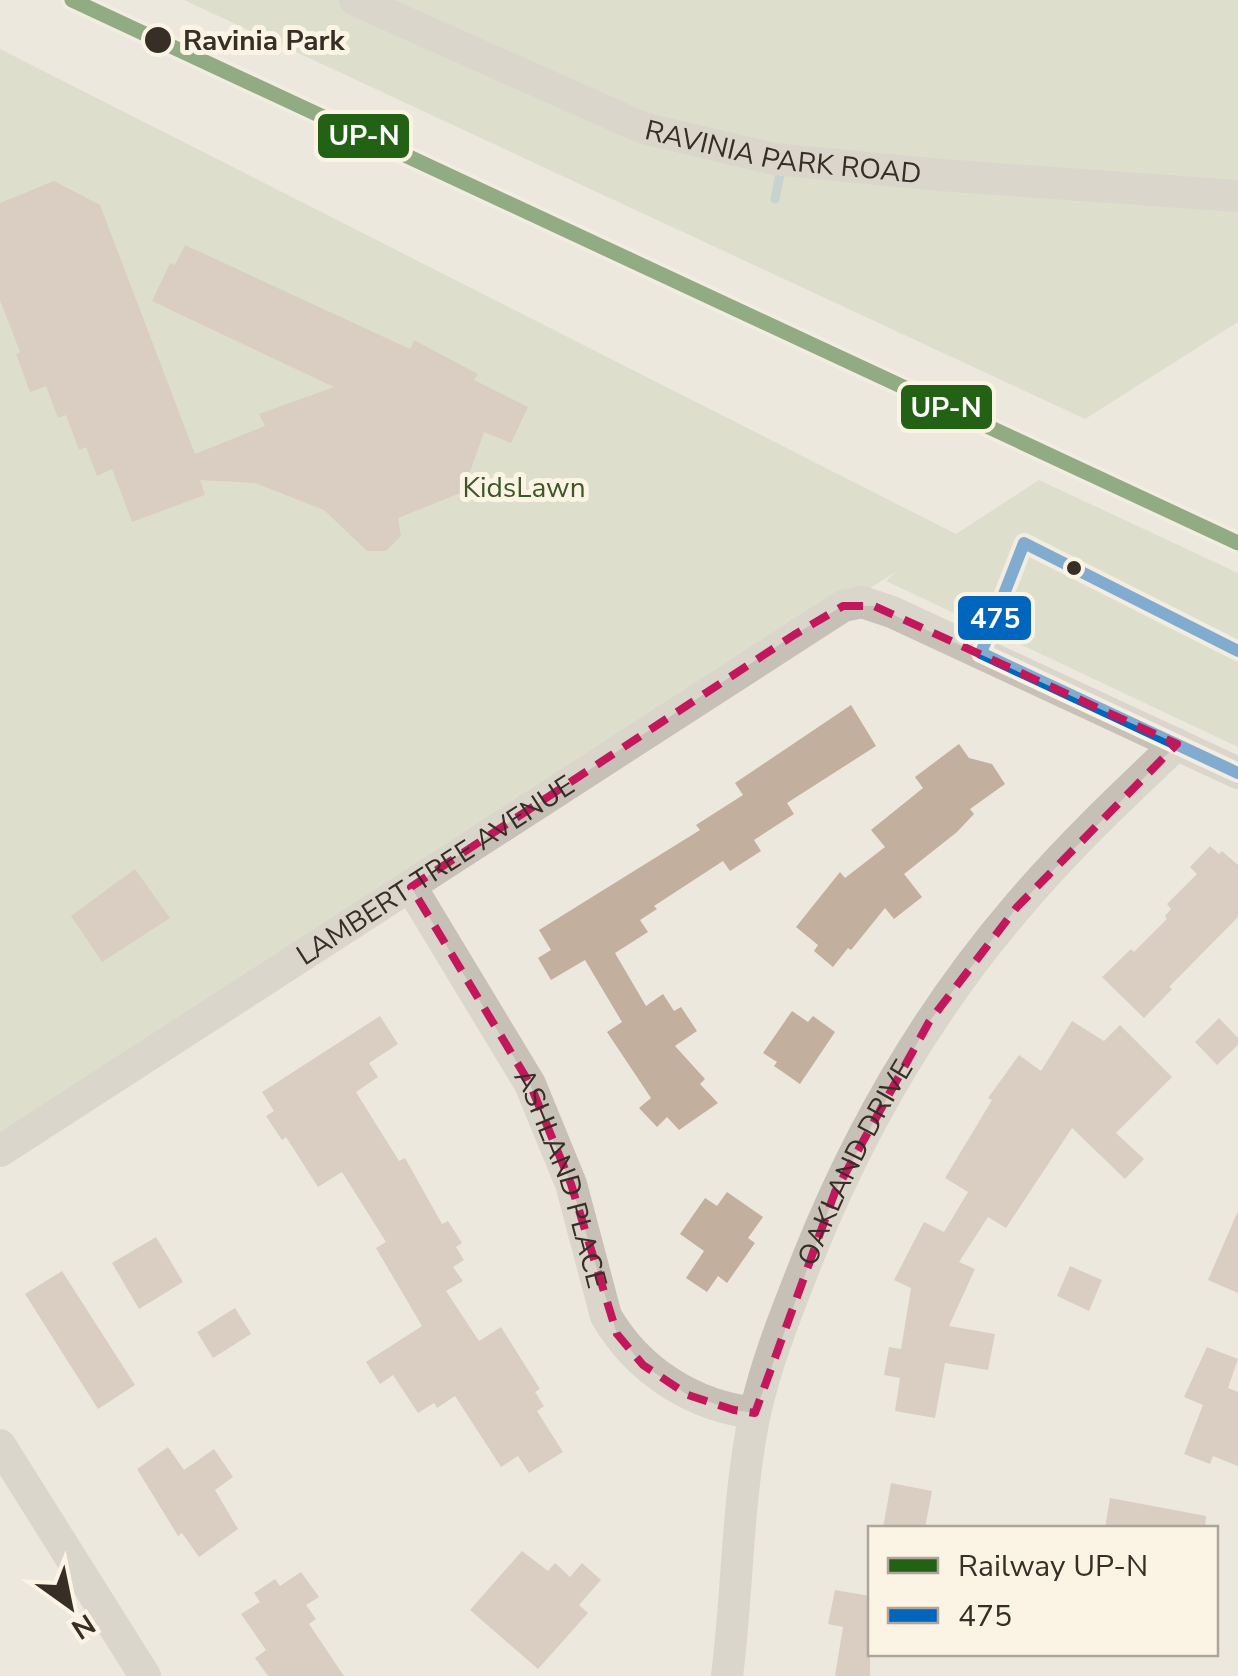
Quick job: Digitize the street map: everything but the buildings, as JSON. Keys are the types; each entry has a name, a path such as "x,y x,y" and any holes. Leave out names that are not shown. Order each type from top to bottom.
{"street":[{"name":"RAVINIA PARK ROAD","path":"355,0 643,128 774,160 940,176 1238,196"},
{"name":"LAMBERT TREE AVENUE","path":"0,1151 843,606 862,602 874,606 1177,744"},
{"path":"1177,744 1238,772"},
{"name":"OAKLAND DRIVE","path":"727,1676 755,1412 784,1317 835,1192 871,1117 929,1022 1017,906 1177,744"},
{"name":"ASHLAND PLACE","path":"411,887 530,1084 571,1184 606,1316 617,1334 643,1365 688,1394 734,1410 755,1412"},
{"path":"0,1445 142,1675"}],"highlighted area":[{"path":"843,606 874,606 1177,744 1017,907 929,1022 835,1192 755,1413 734,1410 688,1395 643,1365 617,1334 571,1184 530,1084 411,887 794,635"}],"green space":[{"path":"184,0 1238,0 1238,322 1085,419"},
{"name":"KidsLawn","path":"0,49 956,534 1039,480 1238,573 1238,747 886,581 897,571 0,1143"}],"waterway":[{"path":"775,199 780,174"}],"rail line":[{"name":"UP-N","path":"72,0 1238,543"}],"transit line":[{"name":"475","path":"1238,651 1024,543 981,653 1238,773"}],"place":[{"name":"Ravinia Park","path":"158,40"}]}
